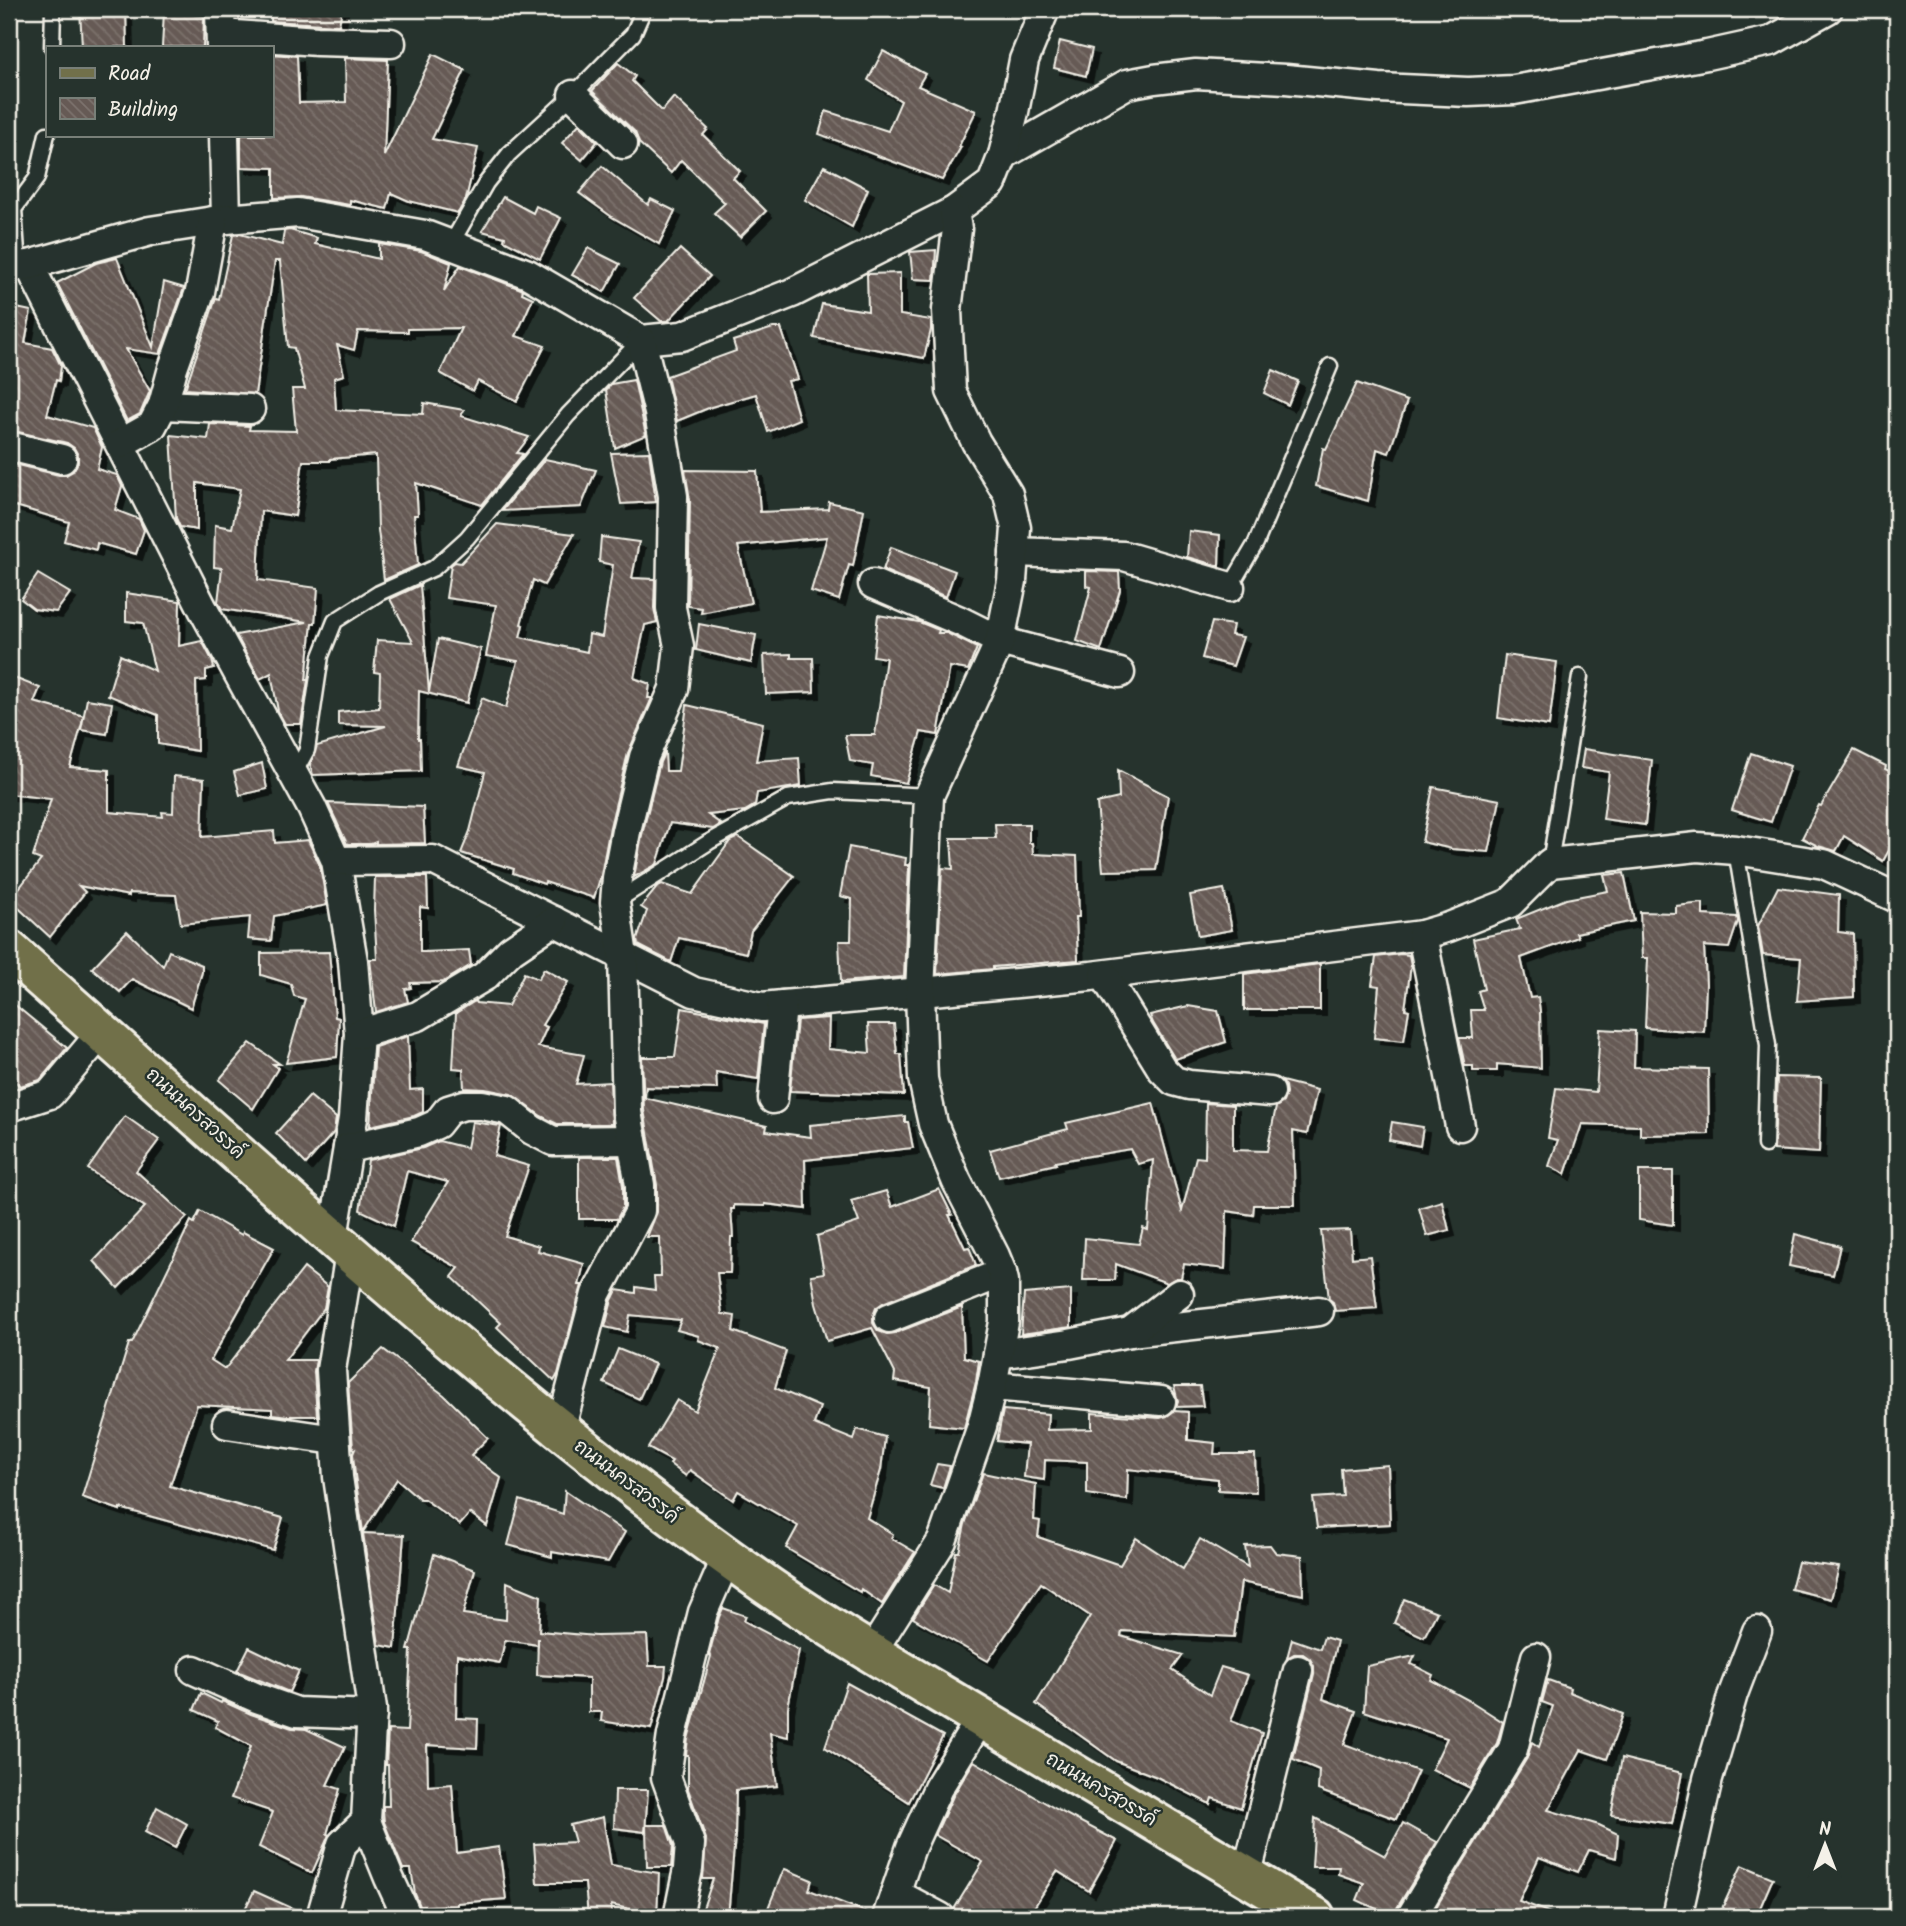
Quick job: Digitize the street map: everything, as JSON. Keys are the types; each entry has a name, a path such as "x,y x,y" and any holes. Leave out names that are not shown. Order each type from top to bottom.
{"main road":[{"name":"ถนนนครสวรรค์","path":"9,950 342,1245 560,1431 653,1503 751,1575 871,1653 1315,1917"}],"street":[{"path":"407,1917 366,1821 372,1715 335,1440 331,1370 359,1034 353,961 336,861 312,808 203,609 120,444 19,266 150,231 219,220 298,213 425,235 528,274 641,340 682,336 792,293 954,211 992,183 1003,155 1024,60 1045,9"},
{"path":"1003,155 1127,84 1154,79 1196,74 1378,88 1468,92 1514,90 1771,41 1828,9"},
{"path":"221,30 317,41 391,43"},
{"path":"573,95 623,144"},
{"path":"120,444 152,426 163,405 200,292 219,220 223,136"},
{"path":"871,1653 942,1541 982,1426 1004,1322 1002,1273 956,1180 933,1124 923,1079 920,992 929,796 1000,641 1012,581 1016,528 1007,494 976,442 951,391 947,310 957,229 954,211"},
{"path":"560,1431 596,1294 640,1211 640,1185 627,1112 623,956 615,902 626,831 644,757 674,690 679,646 671,608 673,496 659,413 641,340"},
{"path":"163,405 250,409"},
{"path":"9,446 62,459"},
{"path":"1014,552 1124,556 1230,587"},
{"path":"873,584 1000,641 1120,673"},
{"path":"336,861 433,860 694,992 762,1007 1104,975 1422,935 1510,903 1550,863 1697,847 1736,850 1824,864 1897,898"},
{"path":"359,1034 418,1016 485,976 510,950 554,921"},
{"path":"1422,935 1460,1126"},
{"path":"1104,975 1162,1069 1174,1081 1189,1085 1269,1092"},
{"path":"773,1099 782,1005"},
{"path":"9,1107 50,1094 102,1032"},
{"path":"348,1148 419,1132 437,1124 448,1110 464,1105 507,1110 532,1130 553,1141 632,1140"},
{"path":"890,1318 1002,1273"},
{"path":"1130,1332 1179,1294"},
{"path":"998,1354 1069,1345 1130,1332 1319,1311"},
{"path":"992,1386 1161,1401"},
{"path":"227,1424 335,1440"},
{"path":"678,1917 690,1844 666,1777 667,1767 672,1735 703,1612 727,1557"},
{"path":"1677,1917 1708,1779 1733,1694 1757,1631"},
{"path":"1410,1917 1513,1749 1536,1657"},
{"path":"194,1670 257,1698 297,1712 372,1715"},
{"path":"1246,1877 1298,1670"},
{"path":"940,1917 891,1905 911,1847 938,1788 981,1718"},
{"path":"321,1917 342,1844 366,1821"}],"lane":[{"path":"52,46 53,9"},
{"path":"451,244 486,183 509,154 573,95 633,34 644,9"},
{"path":"19,266 14,209 37,178 47,136"},
{"path":"294,774 307,750 321,656 335,621 379,593 434,568 467,538 568,415 641,340"},
{"path":"1230,587 1256,543 1330,366"},
{"path":"1550,863 1580,677"},
{"path":"615,902 709,842 788,798 833,791 929,796"},
{"path":"1736,850 1768,1045 1765,1144"}],"building":[{"path":"80,9 126,9 127,46 82,46"},
{"path":"271,9 342,9 339,25 271,21"},
{"path":"164,12 204,16 203,46 162,46"},
{"path":"1060,41 1092,49 1086,76 1054,68"},
{"path":"883,51 925,74 918,86 976,111 959,146 961,147 942,180 819,134 826,111 888,131 901,101 868,80"},
{"path":"273,54 297,56 299,103 346,102 345,58 388,60 384,156 433,54 465,70 432,139 478,148 466,199 458,213 409,201 391,193 387,209 350,200 350,205 301,197 274,198 274,168 241,167 241,136 273,136"},
{"path":"618,63 635,76 632,81 662,111 674,97 708,129 703,135 740,171 733,178 766,211 740,237 714,213 725,203 681,160 671,173 639,143 635,132 592,91"},
{"path":"579,124 597,142 582,160 562,143"},
{"path":"602,166 648,205 651,199 675,211 659,244 612,217 579,193"},
{"path":"824,166 868,189 852,227 805,200"},
{"path":"503,197 533,213 536,206 561,218 540,259 504,240 505,237 482,231"},
{"path":"290,230 317,238 315,244 379,259 379,244 421,251 451,263 444,291 460,266 521,289 522,293 533,298 516,336 545,346 517,401 478,381 473,391 440,373 461,328 408,329 408,332 358,331 354,350 337,345 344,375 334,378 336,410 423,414 424,403 464,410 461,416 529,437 517,453 523,454 482,505 416,483 418,515 414,515 418,565 384,580 378,530 376,455 330,461 303,461 295,516 261,511 258,580 318,588 301,724 285,724 278,711 271,673 260,679 236,635 307,622 222,609 218,602 222,568 214,567 215,525 232,528 240,489 197,483 197,530 180,527 176,518 171,435 208,439 210,424 250,426 249,430 296,431 292,389 305,389 294,348 288,347 280,261 275,261 255,394 185,389 216,298 219,299 233,235 240,234 282,245 284,231"},
{"path":"588,248 620,264 604,292 572,275"},
{"path":"680,249 710,276 668,321 661,321 634,298"},
{"path":"936,250 934,280 913,279 910,252"},
{"path":"117,258 153,347 164,282 184,288 160,354 126,349 150,391 140,414 127,421 57,283 96,263"},
{"path":"900,273 900,315 931,320 924,358 814,338 822,304 868,311 867,274"},
{"path":"12,307 31,311 25,343 52,348 61,366 59,381 56,380 47,415 93,428 102,447 97,469 117,475 122,486 115,510 139,519 144,530 136,554 97,543 96,550 64,541 69,522 9,504 9,463 66,475 73,471 78,462 74,448 67,443 9,430 9,321"},
{"path":"781,328 798,379 788,381 799,419 768,432 756,394 711,407 677,421 667,376 736,351 733,341"},
{"path":"1273,370 1298,381 1288,405 1264,393"},
{"path":"634,380 646,435 615,448 606,390 611,384"},
{"path":"1357,383 1407,401 1389,453 1377,449 1368,501 1316,486 1323,448 1326,449"},
{"path":"649,452 656,502 621,504 611,453"},
{"path":"545,459 596,470 581,507 502,511"},
{"path":"685,470 757,471 760,512 828,509 829,502 864,510 853,566 849,565 839,600 811,591 827,537 738,546 751,603 701,613 702,608 688,606 690,500"},
{"path":"497,524 574,534 544,585 533,580 520,637 587,652 589,634 602,637 613,565 599,562 601,537 639,542 632,578 655,579 654,608 657,622 645,625 634,678 650,684 648,698 652,698 628,753 594,898 545,882 544,884 513,873 514,869 461,853 470,831 485,772 458,766 482,698 506,708 518,661 486,656 496,605 446,598 451,565 455,562 461,563"},
{"path":"1189,531 1220,535 1219,566 1187,557"},
{"path":"891,547 955,571 946,597 883,570"},
{"path":"1086,571 1119,572 1120,590 1101,650 1077,641 1091,587 1086,586"},
{"path":"38,574 70,593 56,612 34,609 21,599"},
{"path":"420,585 429,692 438,639 481,649 467,703 419,691 418,739 421,771 313,775 310,764 317,746 386,726 338,725 338,712 379,708 380,673 374,672 377,640 413,642 390,599"},
{"path":"126,593 180,601 179,646 202,641 212,660 214,668 206,670 206,680 196,681 197,751 158,744 158,715 108,695 120,655 155,671 143,623 126,621"},
{"path":"878,615 919,622 939,630 938,633 947,633 977,648 968,670 950,667 938,735 921,732 906,783 871,776 873,765 850,761 845,735 875,735 886,658 873,656"},
{"path":"1212,622 1233,625 1231,635 1243,637 1233,666 1202,658"},
{"path":"699,624 756,635 751,663 696,650"},
{"path":"791,654 791,658 813,658 814,692 766,694 764,655"},
{"path":"1505,655 1557,662 1549,726 1498,718"},
{"path":"9,676 40,688 34,702 84,716 70,767 109,770 109,812 163,817 162,812 173,813 174,776 204,779 202,837 274,831 275,843 308,840 320,866 327,905 274,916 271,941 248,939 250,917 181,924 176,895 129,893 129,896 79,886 85,892 50,937 10,900 41,860 33,857 51,799 9,794 14,745 9,743"},
{"path":"87,699 112,703 107,734 81,730"},
{"path":"687,705 763,723 756,761 799,758 801,786 757,793 755,805 745,811 708,815 721,824 713,829 670,823 657,864 634,877 642,835 665,751 666,771 678,771"},
{"path":"1584,749 1652,760 1645,825 1603,819 1609,772 1581,768"},
{"path":"1854,750 1886,766 1885,769 1897,775 1897,836 1883,861 1844,836 1836,851 1802,838 1819,805 1821,806"},
{"path":"1751,753 1790,766 1771,822 1732,810"},
{"path":"262,763 267,789 240,795 234,772"},
{"path":"1118,770 1168,796 1156,870 1103,871 1097,803 1119,798"},
{"path":"1433,787 1500,800 1489,852 1452,849 1422,842"},
{"path":"328,803 423,807 425,843 347,844"},
{"path":"995,824 1029,824 1029,843 1032,843 1033,854 1077,856 1078,960 937,974 942,868 953,869 951,838 996,838"},
{"path":"738,837 794,876 751,931 746,953 679,938 671,962 638,945 637,940 647,911 641,907 658,886 662,884 692,894 730,841"},
{"path":"849,847 906,858 905,865 909,865 904,977 841,982 839,941 851,941 852,899 840,896"},
{"path":"1624,873 1634,921 1576,933 1578,937 1521,958 1530,998 1538,997 1541,1068 1497,1064 1497,1071 1473,1071 1473,1066 1465,1066 1459,1038 1473,1038 1471,1010 1484,1010 1478,991 1484,989 1473,939 1520,929 1516,919 1566,899 1608,891 1604,875"},
{"path":"375,877 427,877 428,908 420,907 420,952 469,950 471,965 443,982 410,983 411,988 405,989 408,1002 376,1012 370,959 377,959"},
{"path":"1778,887 1839,895 1838,932 1853,934 1854,997 1797,1001 1801,958 1763,955 1758,926"},
{"path":"1224,889 1232,930 1198,936 1190,895"},
{"path":"1703,903 1703,915 1737,917 1738,921 1729,948 1704,946 1704,1032 1645,1028 1648,958 1642,958 1640,912 1676,913 1676,906"},
{"path":"127,931 163,966 169,951 202,965 191,1008 132,979 120,992 92,968"},
{"path":"329,952 335,1017 339,1018 337,1057 286,1063 305,999 294,996 291,984 261,975 261,953"},
{"path":"1409,955 1411,965 1405,1009 1409,1010 1404,1041 1374,1038 1379,986 1372,985 1376,957"},
{"path":"1320,964 1320,1010 1244,1010 1244,974"},
{"path":"544,969 568,982 542,1025 547,1027 538,1047 584,1055 576,1084 610,1082 612,1124 557,1124 511,1094 464,1088 463,1069 453,1068 456,1013 475,1001 508,1006 524,973 538,979"},
{"path":"9,1000 67,1048 40,1080 20,1086 9,1076"},
{"path":"1188,1006 1218,1011 1226,1042 1175,1059 1150,1015"},
{"path":"682,1008 764,1024 758,1079 716,1072 717,1089 646,1087 645,1098 767,1126 766,1131 811,1137 810,1125 905,1116 905,1122 908,1122 913,1148 805,1160 806,1209 765,1204 734,1205 734,1209 731,1209 733,1237 730,1273 717,1273 722,1314 735,1316 733,1331 786,1351 775,1388 820,1407 814,1424 854,1440 857,1429 885,1437 881,1470 867,1518 893,1534 891,1538 915,1552 882,1604 861,1589 860,1592 786,1548 798,1526 738,1491 733,1500 690,1470 686,1476 670,1464 672,1461 648,1448 677,1400 695,1411 720,1348 698,1340 699,1336 677,1330 681,1320 630,1315 627,1332 605,1327 617,1290 636,1293 636,1287 655,1290 654,1277 661,1277 660,1237 647,1237 657,1212 657,1185 644,1110 642,1057 675,1057"},
{"path":"829,1018 828,1049 870,1053 868,1024 894,1024 897,1054 901,1054 904,1095 790,1091 797,1020"},
{"path":"1600,1029 1635,1031 1634,1067 1708,1069 1709,1134 1640,1135 1640,1126 1582,1124 1565,1174 1549,1166 1558,1140 1548,1138 1556,1088 1596,1092"},
{"path":"408,1036 410,1090 423,1089 423,1112 370,1126 375,1047"},
{"path":"250,1043 280,1064 273,1064 278,1068 253,1109 219,1080"},
{"path":"1777,1077 1821,1078 1819,1153 1774,1150"},
{"path":"1282,1081 1317,1090 1307,1134 1293,1131 1295,1205 1254,1205 1253,1215 1227,1211 1225,1269 1184,1264 1181,1278 1167,1283 1116,1264 1115,1280 1083,1280 1085,1238 1139,1244 1143,1228 1148,1230 1153,1160 1138,1164 1130,1149 1055,1162 1056,1164 999,1177 990,1150 1068,1129 1066,1123 1153,1103 1182,1211 1196,1157 1205,1158 1206,1103 1233,1105 1233,1150 1267,1151 1276,1107 1283,1102 1286,1094"},
{"path":"310,1096 336,1118 334,1132 306,1164 276,1133"},
{"path":"125,1116 159,1140 136,1171 187,1217 118,1288 94,1261 145,1207 88,1169"},
{"path":"472,1122 501,1126 494,1156 529,1166 505,1236 539,1246 538,1251 584,1264 579,1285 582,1285 554,1381 497,1327 501,1323 452,1277 459,1268 411,1242 448,1182 407,1171 394,1226 360,1210 368,1160 423,1148 439,1141 467,1148"},
{"path":"1392,1122 1423,1127 1420,1146 1389,1140"},
{"path":"579,1157 618,1157 623,1207 617,1219 579,1219"},
{"path":"1639,1171 1673,1171 1673,1225 1639,1220"},
{"path":"939,1189 965,1248 969,1247 976,1265 883,1303 876,1308 873,1323 878,1331 895,1333 962,1307 964,1357 979,1361 964,1428 929,1424 931,1387 894,1381 895,1373 872,1328 827,1341 811,1275 824,1273 817,1236 859,1222 851,1201 886,1191 892,1207"},
{"path":"1442,1201 1449,1230 1427,1236 1419,1208"},
{"path":"200,1211 242,1235 243,1232 274,1248 211,1360 225,1369 304,1268 328,1287 324,1308 285,1360 316,1360 314,1371 317,1416 272,1414 272,1409 197,1405 170,1486 283,1518 273,1550 120,1510 82,1497 129,1343 132,1343 191,1221 194,1223"},
{"path":"1350,1230 1352,1258 1370,1256 1377,1308 1335,1311 1333,1302 1329,1299 1321,1231"},
{"path":"1795,1234 1840,1246 1833,1275 1789,1266"},
{"path":"1071,1290 1071,1327 1021,1334 1024,1294"},
{"path":"383,1349 444,1395 488,1438 471,1455 501,1478 487,1526 470,1513 460,1525 424,1499 420,1499 397,1479 363,1532 355,1475 348,1383"},
{"path":"618,1349 655,1364 639,1399 604,1383"},
{"path":"1174,1386 1200,1386 1203,1406 1176,1407 1178,1402"},
{"path":"1003,1410 1048,1414 1047,1430 1092,1429 1092,1413 1160,1418 1174,1411 1188,1412 1188,1440 1215,1443 1214,1454 1255,1454 1256,1492 1218,1490 1218,1479 1128,1469 1127,1500 1087,1494 1087,1462 1045,1460 1044,1480 1024,1477 1027,1444 997,1441"},
{"path":"937,1464 950,1466 943,1488 930,1485"},
{"path":"1388,1465 1390,1524 1317,1528 1313,1498 1343,1496 1341,1469"},
{"path":"983,1473 1036,1484 1034,1520 1040,1521 1038,1537 1120,1565 1136,1538 1183,1569 1200,1539 1248,1567 1245,1546 1270,1545 1276,1553 1302,1556 1303,1595 1241,1582 1234,1637 1122,1631 1121,1636 1183,1655 1172,1670 1210,1695 1221,1667 1248,1675 1231,1721 1262,1733 1241,1808 1212,1798 1210,1804 1157,1777 1116,1761 1036,1704 1090,1616 1041,1583 988,1661 913,1618 934,1585 948,1593 956,1552 959,1552 965,1524"},
{"path":"565,1491 625,1532 608,1562 552,1552 552,1557 508,1545 520,1500 563,1514"},
{"path":"363,1533 404,1535 395,1648 379,1645"},
{"path":"434,1554 475,1570 463,1614 506,1620 507,1582 541,1596 539,1631 596,1636 647,1635 649,1666 666,1666 651,1729 601,1721 602,1712 589,1712 589,1678 537,1675 538,1645 505,1640 500,1663 457,1655 456,1718 478,1719 477,1748 427,1745 428,1786 452,1784 457,1853 499,1847 506,1899 420,1906 411,1869 403,1869 384,1822 383,1806 389,1806 386,1765 388,1730 407,1731 411,1650 408,1650"},
{"path":"1798,1562 1839,1567 1831,1599 1791,1589"},
{"path":"1404,1599 1437,1612 1424,1637 1394,1623"},
{"path":"723,1608 746,1616 744,1621 799,1650 788,1707 788,1737 770,1733 777,1786 736,1790 728,1917 700,1917 713,1879 703,1879 706,1839 688,1789 686,1755 711,1656 709,1655"},
{"path":"1324,1637 1337,1641 1323,1699 1356,1711 1344,1744 1418,1771 1396,1819 1318,1790 1319,1770 1293,1759 1314,1666 1303,1654 1294,1654 1287,1658 1292,1639 1320,1649"},
{"path":"249,1647 299,1671 289,1692 237,1671"},
{"path":"1415,1656 1411,1664 1433,1675 1431,1680 1503,1722 1497,1743 1470,1788 1432,1769 1447,1738 1364,1711 1367,1666"},
{"path":"1548,1680 1570,1688 1569,1692 1623,1714 1607,1759 1581,1750 1548,1810 1599,1825 1618,1834 1616,1858 1589,1850 1578,1872 1539,1857 1519,1901 1556,1917 1430,1917 1527,1758 1532,1742 1539,1747 1553,1706 1542,1702"},
{"path":"847,1683 943,1736 909,1802 825,1747"},
{"path":"201,1693 251,1714 292,1728 306,1729 345,1747 327,1785 340,1789 327,1834 329,1835 312,1873 259,1847 273,1812 231,1798 251,1746 215,1727 218,1721 194,1710"},
{"path":"1622,1758 1682,1773 1672,1824 1611,1815"},
{"path":"974,1761 1117,1841 1089,1891 1057,1871 1028,1917 957,1917 954,1909 983,1862 935,1835 953,1796"},
{"path":"615,1790 648,1790 645,1832 614,1828"},
{"path":"157,1807 187,1824 175,1848 145,1832"},
{"path":"603,1817 611,1865 659,1873 657,1915 611,1905 612,1917 588,1917 585,1883 537,1883 534,1844 575,1842 570,1825"},
{"path":"1315,1818 1385,1856 1403,1823 1437,1842 1394,1917 1357,1900 1364,1883 1338,1874 1339,1867 1312,1867"},
{"path":"646,1825 666,1825 673,1846 671,1867 647,1867"},
{"path":"1742,1865 1773,1878 1756,1917 1718,1917"},
{"path":"785,1869 812,1880 809,1890 871,1914 871,1917 800,1917 768,1908"},
{"path":"254,1891 305,1914 305,1917 241,1917"}]}
